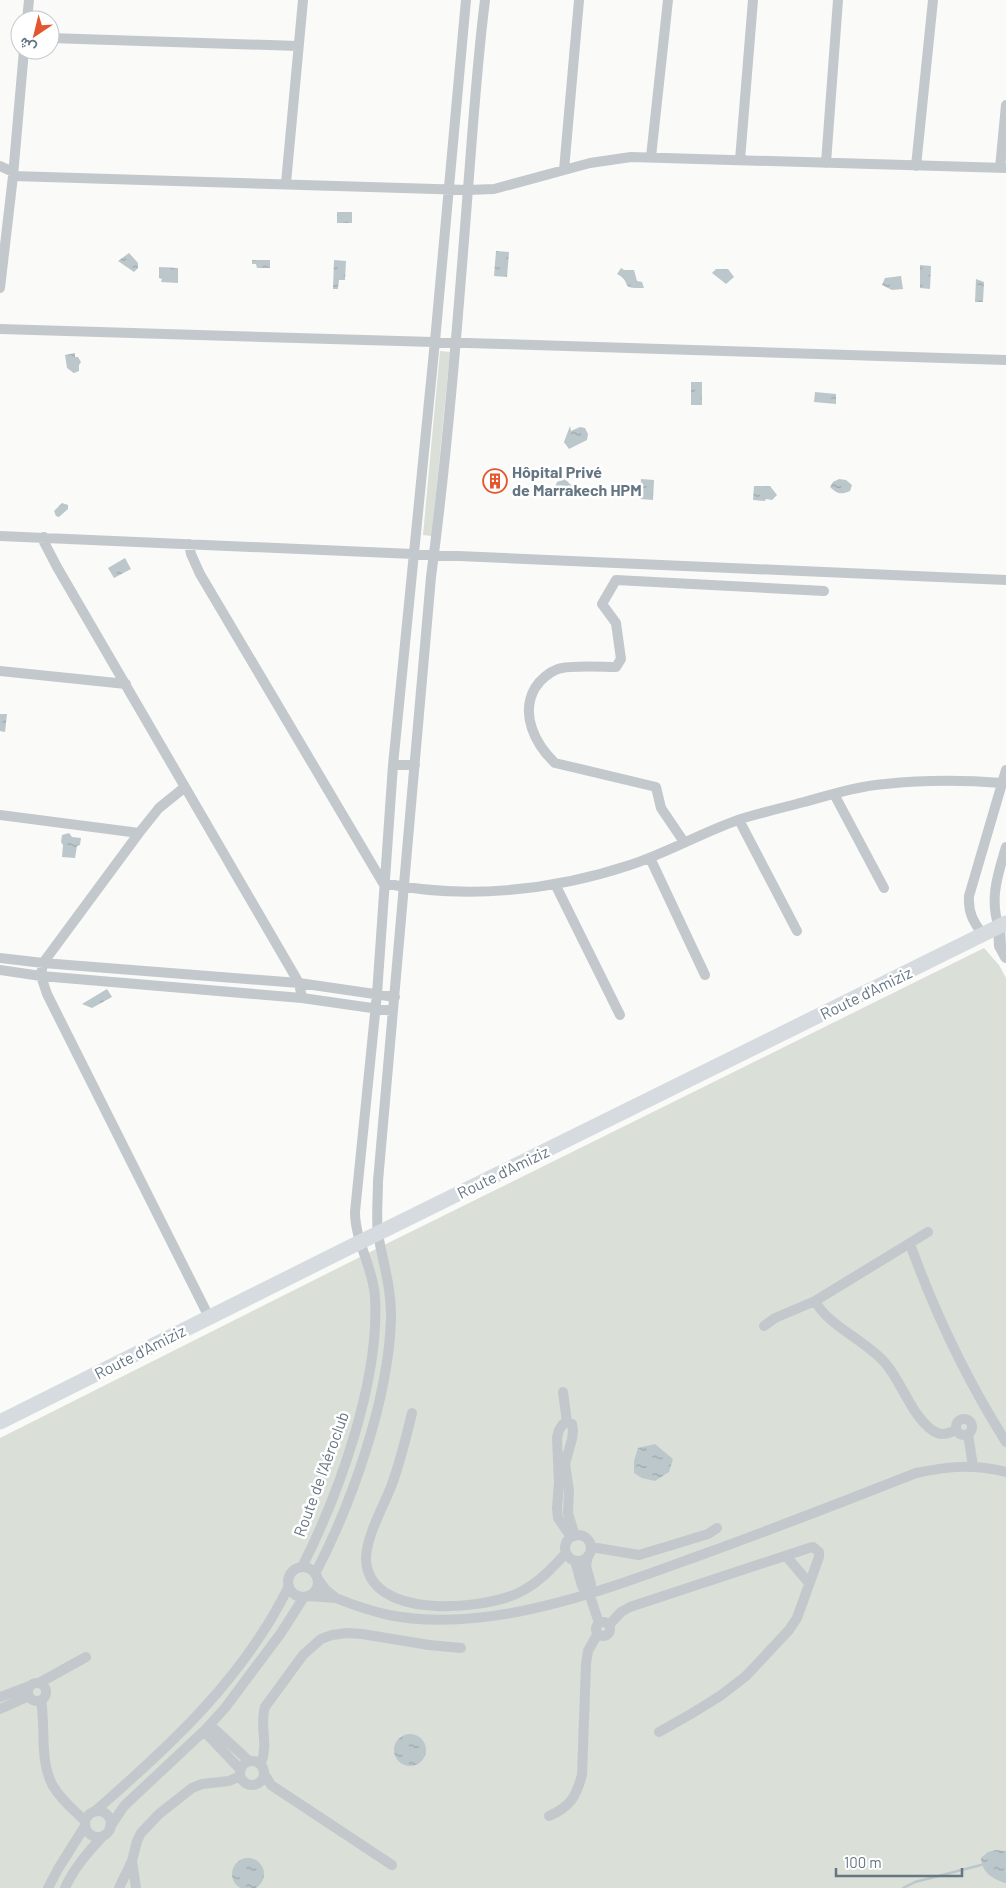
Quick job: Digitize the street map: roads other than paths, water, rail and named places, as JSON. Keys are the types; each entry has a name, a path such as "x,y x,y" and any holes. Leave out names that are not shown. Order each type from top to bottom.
{"main road":[{"name":"Route d'Amiziz","path":"0,1422 1002,925"}],"street":[{"path":"286,184 303,0"},
{"name":"Route de l’Aéroclub","path":"302,1567 334,1494 354,1434 373,1348 375,1296 372,1274 355,1224 355,1212 375,1008 393,764 466,0"},
{"name":"Route de l’Aéroclub","path":"316,1576 348,1501 369,1439 381,1386 391,1320 390,1292 378,1233 379,1172 455,342 478,54 485,0"},
{"path":"564,170 578,0"},
{"path":"651,157 668,0"},
{"path":"740,160 753,0"},
{"path":"826,163 838,0"},
{"path":"916,166 933,0"},
{"path":"60,38 298,46"},
{"path":"0,288 23,60"},
{"path":"0,166 13,174 468,190 494,189 590,163 613,159 651,157 1003,168 1006,105"},
{"path":"0,329 1006,360"},
{"path":"0,536 1006,580"},
{"path":"44,538 44,542 57,567 299,983 302,998"},
{"path":"189,544 191,554 200,574 383,883 405,888 450,891 488,891 555,884 595,876 650,858 739,820 834,794 883,784 974,781 1002,783"},
{"path":"684,842 661,808 656,787 555,763 544,753 530,724 528,711 530,697 538,683 549,673 560,668 616,667 621,659 616,623 602,604 616,580 824,591"},
{"path":"0,671 126,684"},
{"path":"393,764 415,765"},
{"path":"1003,951 982,935 974,923 968,908 969,896 1006,770"},
{"path":"185,787 164,804 139,834 43,963 40,976 105,1112 209,1318"},
{"path":"834,794 884,888"},
{"path":"0,815 139,834"},
{"path":"739,820 797,932"},
{"path":"1003,951 1002,925 994,913 994,899 1006,847"},
{"path":"650,858 705,975"},
{"path":"555,884 620,1015"},
{"path":"0,958 299,983 395,997"},
{"path":"0,970 40,976 302,998 393,1011"},
{"path":"764,1326 775,1318 815,1300 928,1232"},
{"path":"910,1244 928,1295 953,1351 987,1413 1006,1442"},
{"path":"815,1300 821,1311 871,1349 885,1363 928,1427 938,1434 944,1435 957,1430"},
{"path":"563,1392 567,1422"},
{"path":"971,1423 987,1413"},
{"path":"412,1414 391,1486 368,1545 366,1558 368,1569 372,1579 380,1587 391,1595 412,1604 433,1606 483,1604 503,1600 532,1586 566,1553"},
{"path":"968,1434 963,1435 957,1430 956,1425 961,1420 966,1419 971,1423"},
{"path":"567,1422 572,1424 574,1431 565,1464 569,1491 568,1513 573,1537"},
{"path":"567,1422 559,1430 557,1438 559,1483 557,1508 558,1518 573,1537"},
{"path":"971,1423 971,1431 968,1434 973,1466"},
{"path":"336,1598 309,1569 302,1567 292,1572 288,1581 294,1594 336,1598 367,1610 391,1615 453,1619 499,1615 539,1608 638,1578 760,1534 916,1473 939,1468 973,1466 1006,1472"},
{"path":"589,1552 639,1555 708,1534 716,1528"},
{"path":"589,1594 590,1584 586,1566 589,1552 587,1539 579,1535 573,1537 565,1546 566,1553 576,1561 582,1586 589,1594 602,1627"},
{"path":"549,1816 562,1811 572,1801 579,1788 582,1775 586,1664 588,1651 602,1627 630,1607 813,1547 817,1549 818,1557 797,1618 789,1630 746,1676 706,1705 659,1732"},
{"path":"576,1561 582,1560 589,1552"},
{"path":"786,1556 809,1583"},
{"path":"65,1888 69,1878 110,1827 124,1806 207,1728 258,1664 306,1596 315,1590 316,1576"},
{"path":"48,1888 88,1818 162,1753 197,1717 268,1625 289,1586"},
{"path":"261,1763 266,1745 262,1716 265,1707 303,1655 321,1639 347,1633 461,1648"},
{"path":"0,1709 86,1657"},
{"path":"0,1697 43,1685 46,1693 41,1700 45,1753 50,1779 60,1796 74,1809 88,1818 92,1836 103,1836"},
{"path":"32,1688 34,1701 41,1700"},
{"path":"207,1728 249,1760"},
{"path":"207,1728 248,1784 262,1779"},
{"path":"119,1888 132,1861 141,1832 180,1796 202,1784 229,1781 240,1772 242,1765 249,1760 261,1763 264,1769 262,1779"},
{"path":"262,1779 392,1865"},
{"path":"88,1818 99,1812 106,1815 110,1822 110,1827"},
{"path":"132,1861 135,1888"},
{"path":"119,1888 128,1883 135,1888"}],"water":[{"path":"337,212 352,212 352,223 337,223"},
{"path":"496,251 509,252 507,277 494,276"},
{"path":"129,253 138,263 138,268 134,272 118,261"},
{"path":"252,260 270,260 270,268 257,268 256,264 252,264"},
{"path":"334,260 346,261 345,280 339,280 338,289 333,289"},
{"path":"920,265 931,266 930,289 920,288"},
{"path":"159,267 178,268 178,283 161,282"},
{"path":"621,268 624,270 634,270 637,281 642,282 644,288 631,288 628,286 625,280 617,274"},
{"path":"716,269 728,269 734,277 726,284 712,273"},
{"path":"901,276 903,289 892,290 882,285 885,278"},
{"path":"976,279 984,282 983,302 975,302"},
{"path":"75,353 75,357 78,357 81,362 79,371 74,373 67,368 65,355"},
{"path":"691,382 702,382 702,405 691,405"},
{"path":"815,392 836,394 836,404 814,402"},
{"path":"570,426 571,431 580,427 585,428 588,434 587,440 569,449 564,442"},
{"path":"565,479 572,486 556,495 554,490 557,482"},
{"path":"641,479 654,480 653,500 640,499"},
{"path":"839,479 846,480 852,485 850,491 839,493 830,487 833,482"},
{"path":"754,486 770,486 777,495 772,500 753,500"},
{"path":"62,503 68,505 68,509 59,517 56,516 54,511"},
{"path":"125,558 131,569 114,578 108,568"},
{"path":"0,714 7,714 5,732 0,731"},
{"path":"69,833 72,837 81,838 80,845 77,846 75,858 62,857 62,835"},
{"path":"107,989 112,997 92,1008 82,1004"},
{"path":"655,1444 673,1459 669,1472 655,1481 642,1478 634,1473 634,1461 638,1448"},
{"path":"410,1734 416,1735 421,1739 425,1744 425,1756 421,1761 416,1765 410,1766 404,1765 399,1761 395,1756 394,1750 395,1744 399,1739 404,1735"},
{"path":"996,1850 1006,1851 1006,1883 989,1875 983,1867 981,1858 988,1852"},
{"path":"248,1858 254,1859 259,1863 263,1868 263,1880 259,1885 254,1889 248,1890 242,1889 237,1885 233,1880 232,1874 233,1868 237,1863 242,1859"}],"waterway":[{"path":"903,1888 915,1882 981,1865"}],"place":[{"name":"Hôpital Privé de Marrakech HPM","path":"495,481"}]}
